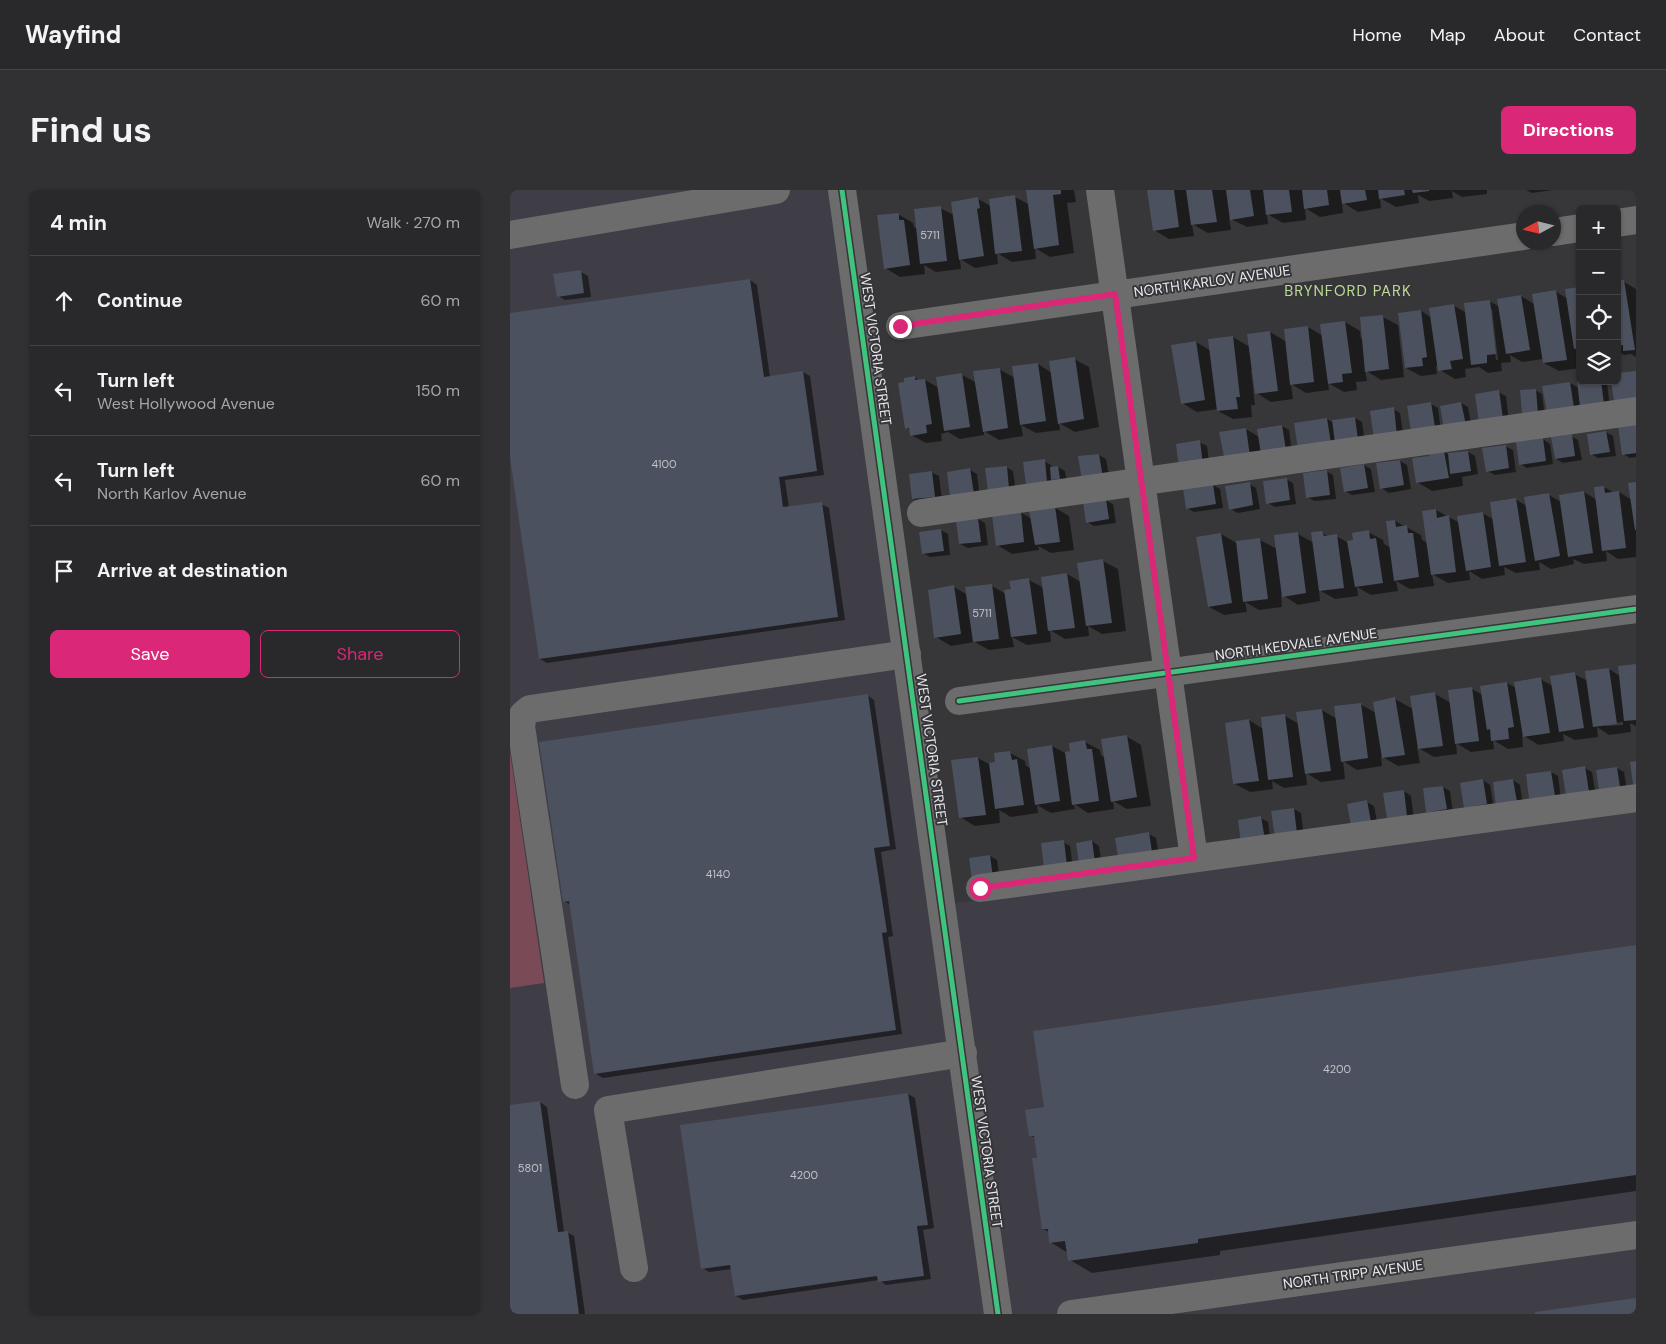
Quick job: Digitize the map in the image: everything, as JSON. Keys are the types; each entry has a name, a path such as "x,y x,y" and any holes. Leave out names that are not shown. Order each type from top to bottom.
{"street":[{"path":"510,235 776,190"},
{"name":"WEST VICTORIA STREET","path":"842,190 998,1314"},
{"path":"1100,190 1194,858"},
{"path":"1621,222 1636,220"},
{"path":"1561,231 1576,229"},
{"name":"NORTH KARLOV AVENUE","path":"900,326 1516,237"},
{"path":"921,513 1636,411"},
{"name":"NORTH KEDVALE AVENUE","path":"959,701 1636,609"},
{"path":"575,1085 521,726 523,715 530,708 907,654"},
{"path":"980,888 1636,798"},
{"path":"634,1268 608,1110 963,1053"},
{"name":"NORTH TRIPP AVENUE","path":"1071,1314 1636,1235"}],"shaded area":[{"path":"510,190 846,190 949,904 1636,809 1636,1314 510,1314"},
{"path":"510,752 544,983 510,988"}],"building":[{"path":"1026,190 1061,190 1061,194 1053,195 1059,245 1034,249"},
{"path":"1147,190 1174,190 1179,227 1153,231"},
{"path":"1186,190 1212,190 1217,222 1191,225"},
{"path":"1226,190 1250,190 1254,216 1230,220"},
{"path":"1263,190 1289,190 1292,212 1266,215"},
{"path":"1302,190 1327,190 1329,205 1304,209"},
{"path":"1340,190 1365,190 1367,200 1342,204"},
{"path":"1378,190 1404,190 1405,195 1379,199"},
{"path":"1412,190 1429,190 1429,191 1413,193"},
{"path":"1015,195 1022,251 995,254 989,199"},
{"path":"978,197 980,208 977,209 984,256 959,260 951,202"},
{"path":"941,206 947,261 920,264 914,209"},
{"path":"899,213 899,220 904,220 910,265 884,269 877,215"},
{"path":"581,270 584,293 557,297 553,274"},
{"path":"750,279 764,377 803,371 817,471 779,477 783,507 822,502 838,617 539,659 510,457 510,313"},
{"path":"1621,280 1624,280 1635,350 1623,351 1623,345 1621,345"},
{"path":"1576,288 1576,349 1574,349 1565,289"},
{"path":"1556,290 1567,360 1543,363 1532,294"},
{"path":"1521,295 1530,350 1506,354 1497,299"},
{"path":"1490,300 1496,354 1487,355 1487,363 1471,365 1464,303"},
{"path":"1454,304 1463,359 1450,361 1452,369 1438,371 1429,308"},
{"path":"1421,310 1427,357 1422,358 1423,366 1405,368 1398,313"},
{"path":"1383,315 1389,369 1365,372 1360,317"},
{"path":"1345,321 1352,373 1342,374 1343,382 1328,384 1320,324"},
{"path":"1308,326 1314,382 1290,385 1284,329"},
{"path":"1270,331 1278,391 1255,394 1247,334"},
{"path":"1233,336 1240,397 1236,397 1238,409 1217,411 1208,339"},
{"path":"1196,341 1205,400 1181,404 1171,345"},
{"path":"1075,357 1084,419 1058,424 1049,361"},
{"path":"1038,363 1046,421 1020,425 1012,366"},
{"path":"1000,368 1008,428 983,432 973,371"},
{"path":"1636,371 1636,398 1614,401 1612,385 1621,385 1621,373"},
{"path":"962,373 970,427 944,431 936,377"},
{"path":"915,376 915,380 925,379 932,424 926,425 927,433 910,436 909,428 905,429 898,383 904,382 904,378"},
{"path":"1570,382 1574,408 1547,413 1542,386"},
{"path":"1577,385 1602,385 1604,404 1580,407"},
{"path":"1536,389 1538,414 1522,415 1520,390"},
{"path":"1499,390 1503,419 1479,423 1475,394"},
{"path":"1431,402 1435,427 1411,431 1407,406"},
{"path":"1461,402 1466,425 1444,429 1440,406"},
{"path":"1394,407 1397,436 1374,439 1370,411"},
{"path":"1355,417 1358,440 1335,443 1332,420"},
{"path":"1327,418 1331,444 1298,449 1294,423"},
{"path":"1636,424 1636,453 1622,455 1618,426"},
{"path":"1282,425 1286,450 1261,454 1257,429"},
{"path":"1246,428 1250,456 1225,461 1219,432"},
{"path":"1606,431 1610,452 1590,455 1587,434"},
{"path":"1572,434 1575,456 1555,459 1551,437"},
{"path":"1543,438 1546,461 1519,465 1516,442"},
{"path":"1200,440 1203,465 1179,469 1176,444"},
{"path":"1506,445 1509,468 1486,472 1482,448"},
{"path":"1444,451 1449,478 1416,483 1412,458 1429,456 1429,453"},
{"path":"1468,451 1471,471 1450,474 1448,453"},
{"path":"1099,454 1103,478 1082,481 1078,456"},
{"path":"1045,459 1047,483 1026,485 1023,462"},
{"path":"1400,460 1404,485 1380,489 1376,463"},
{"path":"1364,464 1368,488 1344,492 1340,468"},
{"path":"1007,466 1009,489 988,492 985,468"},
{"path":"1058,466 1060,479 1051,480 1050,467"},
{"path":"970,468 974,494 950,497 947,472"},
{"path":"1327,470 1330,495 1306,498 1303,473"},
{"path":"932,471 935,497 912,499 909,474"},
{"path":"1287,478 1290,500 1266,504 1263,481"},
{"path":"1250,482 1253,505 1229,510 1225,486"},
{"path":"1636,482 1636,530 1635,530 1628,483"},
{"path":"1213,484 1216,504 1186,509 1183,488"},
{"path":"1604,486 1605,493 1619,491 1626,548 1602,551 1594,487"},
{"path":"1584,491 1593,553 1568,557 1559,495"},
{"path":"1549,493 1560,556 1535,561 1524,497"},
{"path":"1516,498 1526,562 1499,566 1490,502"},
{"path":"1106,499 1109,519 1086,523 1083,502"},
{"path":"1055,506 1060,542 1035,545 1029,510"},
{"path":"1436,509 1437,518 1449,515 1456,572 1431,575 1422,511"},
{"path":"1021,511 1024,542 996,546 992,515"},
{"path":"1483,512 1491,567 1466,571 1457,516"},
{"path":"978,518 981,542 959,544 956,521"},
{"path":"1395,520 1396,527 1407,525 1408,533 1413,533 1419,577 1394,581 1386,521"},
{"path":"941,529 944,551 922,554 919,532"},
{"path":"1369,530 1370,539 1376,538 1383,583 1355,587 1347,541 1353,540 1352,533"},
{"path":"1322,531 1324,536 1337,534 1344,588 1319,591 1311,532"},
{"path":"1298,532 1306,593 1282,597 1274,535"},
{"path":"1221,533 1232,603 1208,607 1196,537"},
{"path":"1260,538 1268,599 1243,602 1236,541"},
{"path":"1103,559 1112,623 1086,626 1077,563"},
{"path":"1067,573 1075,628 1048,631 1041,577"},
{"path":"1029,578 1037,634 1011,637 1004,590 1011,589 1009,581"},
{"path":"992,584 999,639 973,642 965,587"},
{"path":"954,585 961,634 934,638 928,590"},
{"path":"1636,664 1636,720 1624,721 1618,666"},
{"path":"1609,668 1617,724 1593,727 1585,671"},
{"path":"1575,672 1584,728 1559,732 1550,676"},
{"path":"1541,677 1550,733 1523,737 1514,682"},
{"path":"1507,682 1514,727 1508,728 1509,739 1491,741 1490,729 1487,730 1480,686"},
{"path":"1472,687 1479,741 1455,744 1448,690"},
{"path":"1435,692 1443,746 1418,749 1410,696"},
{"path":"868,694 890,846 874,848 887,932 882,933 896,1030 594,1074 569,901 563,902 539,742"},
{"path":"1395,697 1405,755 1382,758 1373,702"},
{"path":"1361,703 1368,758 1341,762 1334,706"},
{"path":"1322,709 1331,771 1305,774 1296,712"},
{"path":"1285,714 1293,777 1268,780 1261,717"},
{"path":"1249,719 1259,781 1233,784 1225,723"},
{"path":"1127,735 1137,797 1111,802 1101,739"},
{"path":"1085,740 1087,749 1092,749 1099,801 1072,805 1065,752 1070,751 1069,743"},
{"path":"1052,745 1060,801 1035,805 1027,749"},
{"path":"1010,751 1012,760 1017,759 1024,805 995,809 989,763 995,762 994,753"},
{"path":"978,757 986,815 959,818 951,760"},
{"path":"1636,761 1636,784 1633,784 1630,762"},
{"path":"1585,766 1589,792 1566,796 1562,770"},
{"path":"1617,767 1620,787 1599,791 1596,770"},
{"path":"1551,771 1555,796 1529,799 1526,774"},
{"path":"1483,779 1487,804 1464,808 1460,783"},
{"path":"1513,779 1517,802 1496,806 1493,782"},
{"path":"1443,786 1447,809 1426,813 1423,788"},
{"path":"1404,790 1407,816 1387,819 1383,793"},
{"path":"1367,800 1371,822 1351,826 1347,804"},
{"path":"1294,808 1297,834 1275,837 1271,811"},
{"path":"1261,816 1265,840 1241,844 1238,820"},
{"path":"1149,832 1152,852 1118,857 1115,838"},
{"path":"1064,840 1067,866 1044,868 1041,843"},
{"path":"1092,840 1095,862 1079,864 1076,843"},
{"path":"990,855 993,878 972,881 969,858"},
{"path":"1636,945 1636,1175 1198,1239 1198,1243 1068,1261 1065,1241 1049,1243 1048,1229 1042,1229 1032,1158 1037,1158 1034,1136 1029,1136 1025,1110 1044,1107 1033,1031"},
{"path":"908,1093 928,1225 917,1226 924,1276 878,1282 877,1276 735,1296 730,1265 701,1269 680,1125"},
{"path":"540,1101 558,1232 568,1231 579,1314 510,1314 510,1105"},
{"path":"1636,1298 1636,1314 1535,1314 1535,1312"}],"cycle path":[{"path":"842,190 998,1314"},
{"path":"959,701 1636,609"}],"district":[{"name":"BRYNFORD PARK","path":"1348,291"}],"route":[{"path":"900,326 1115,294 1120,329 1194,858 980,888"}]}
